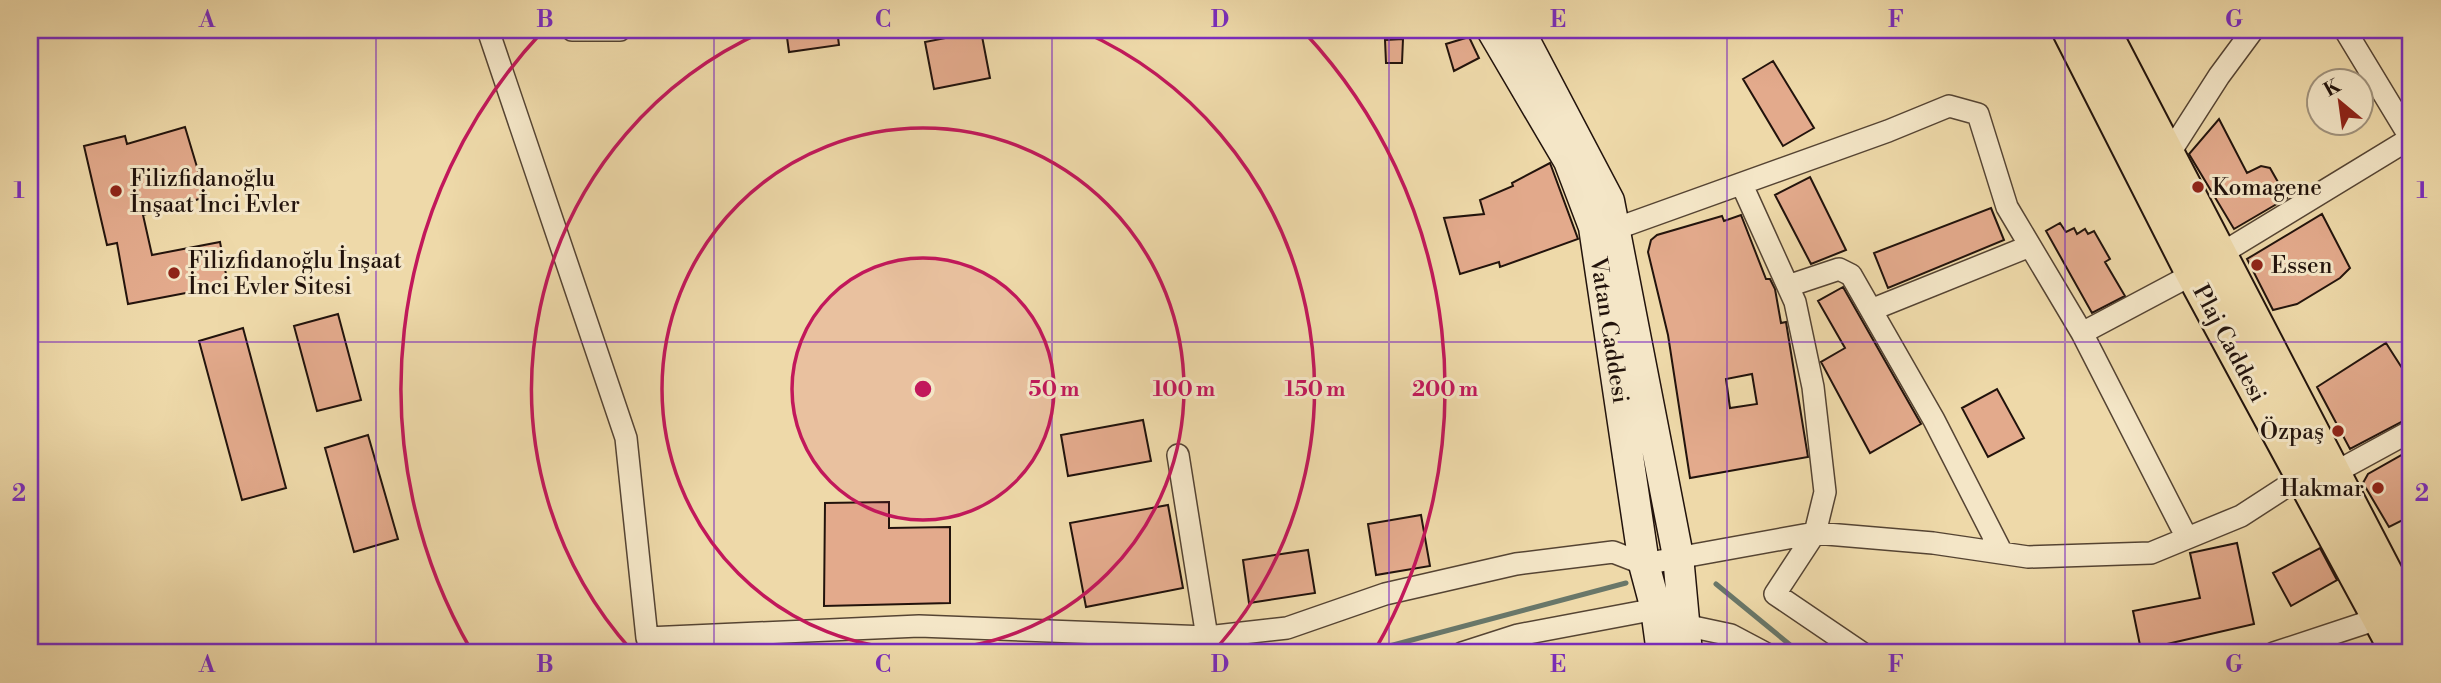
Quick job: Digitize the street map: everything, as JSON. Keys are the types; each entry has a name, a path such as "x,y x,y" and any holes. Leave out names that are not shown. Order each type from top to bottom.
{"main road":[{"name":"Vatan Caddesi","path":"1492,30 1569,161 1594,227 1644,564 1656,609 1662,653"},
{"name":"Vatan Caddesi","path":"1519,30 1609,201 1678,556 1685,639"},
{"name":"Plaj Caddesi","path":"2069,30 2206,264 2334,474 2401,610 2399,650"},
{"name":"Plaj Caddesi","path":"2103,30 2169,154 2206,264 2301,477 2401,610"}],"street":[{"path":"488,30 626,438 647,638 919,626 1207,637 1287,628 1385,594 1517,564 1613,552 1644,564 1815,533 1933,542 2028,557 2151,553 2241,516 2301,477"},
{"path":"572,30 620,30"},
{"path":"2169,154 2219,76 2253,30"},
{"path":"2082,333 2206,264 2411,139 2344,30"},
{"path":"1615,229 1742,185 1949,106 1968,109 1978,114 2007,207 2082,333 2187,538"},
{"path":"1742,185 1795,302 1813,387 1825,492 1815,533 1775,594 1862,653"},
{"path":"1871,310 2030,246"},
{"path":"1788,286 1839,269 1851,275 1934,420 2002,553"},
{"path":"2334,474 2411,431"},
{"path":"1178,455 1207,637"},
{"path":"1469,653 1518,635 1656,609"},
{"path":"2274,653 2401,610"},
{"path":"1685,639 1731,635 1765,653"}],"building":[{"path":"786,30 837,30 839,45 789,52"},
{"path":"981,31 990,78 934,89 925,42"},
{"path":"1469,37 1479,58 1454,71 1446,44"},
{"path":"1403,39 1402,63 1386,63 1385,40"},
{"path":"1773,61 1814,128 1783,146 1743,79"},
{"path":"2219,119 2247,173 2261,166 2270,168 2287,198 2234,229 2189,154"},
{"path":"185,127 206,197 143,215 152,255 220,242 228,285 128,304 117,243 107,245 84,146 125,136 127,144"},
{"path":"1550,163 1578,239 1500,267 1499,262 1460,274 1444,218 1484,214 1480,200 1513,186 1512,183"},
{"path":"1810,177 1846,250 1811,264 1775,195"},
{"path":"1991,208 2004,240 1888,288 1874,253"},
{"path":"2322,214 2350,268 2340,278 2297,304 2273,310 2247,259"},
{"path":"1741,215 1766,279 1770,279 1775,289 1781,323 1786,322 1808,457 1690,478 1668,335 1648,252 1651,240 1657,235 1722,216 1724,221","holes":["1752,374 1757,404 1730,408 1726,379"]},
{"path":"2060,223 2066,232 2074,228 2077,234 2085,229 2088,234 2094,231 2110,259 2105,262 2125,296 2092,313 2046,231"},
{"path":"1843,287 1921,424 1870,453 1821,362 1845,348 1818,301"},
{"path":"338,314 361,400 317,411 294,326"},
{"path":"243,328 286,488 242,500 199,341"},
{"path":"2386,343 2411,382 2411,417 2350,449 2317,387"},
{"path":"1997,389 2024,438 1988,457 1962,408"},
{"path":"1143,420 1151,461 1068,476 1061,435"},
{"path":"368,435 398,539 354,552 325,448"},
{"path":"2407,452 2411,460 2411,516 2389,527 2363,483 2368,474"},
{"path":"889,502 889,528 950,527 950,603 824,606 825,503"},
{"path":"1168,505 1183,588 1086,607 1070,523"},
{"path":"1421,515 1430,566 1376,575 1368,524"},
{"path":"2237,543 2254,624 2141,650 2133,611 2200,598 2190,553"},
{"path":"2320,548 2337,580 2291,606 2273,573"},
{"path":"1308,550 1315,593 1249,603 1243,560"}],"waterway":[{"path":"1363,653 1626,583"},
{"path":"1716,584 1800,653"},
{"path":"2356,653 2380,641"}],"place":[{"name":"Komagene","path":"2198,187"},
{"name":"Filizfidanoğlu İnşaat İnci Evler","path":"116,191"},
{"name":"Essen","path":"2257,265"},
{"name":"Filizfidanoğlu İnşaat İnci Evler Sitesi","path":"174,273"},
{"name":"Özpaş","path":"2338,431"},
{"name":"Hakmar","path":"2378,488"}]}
